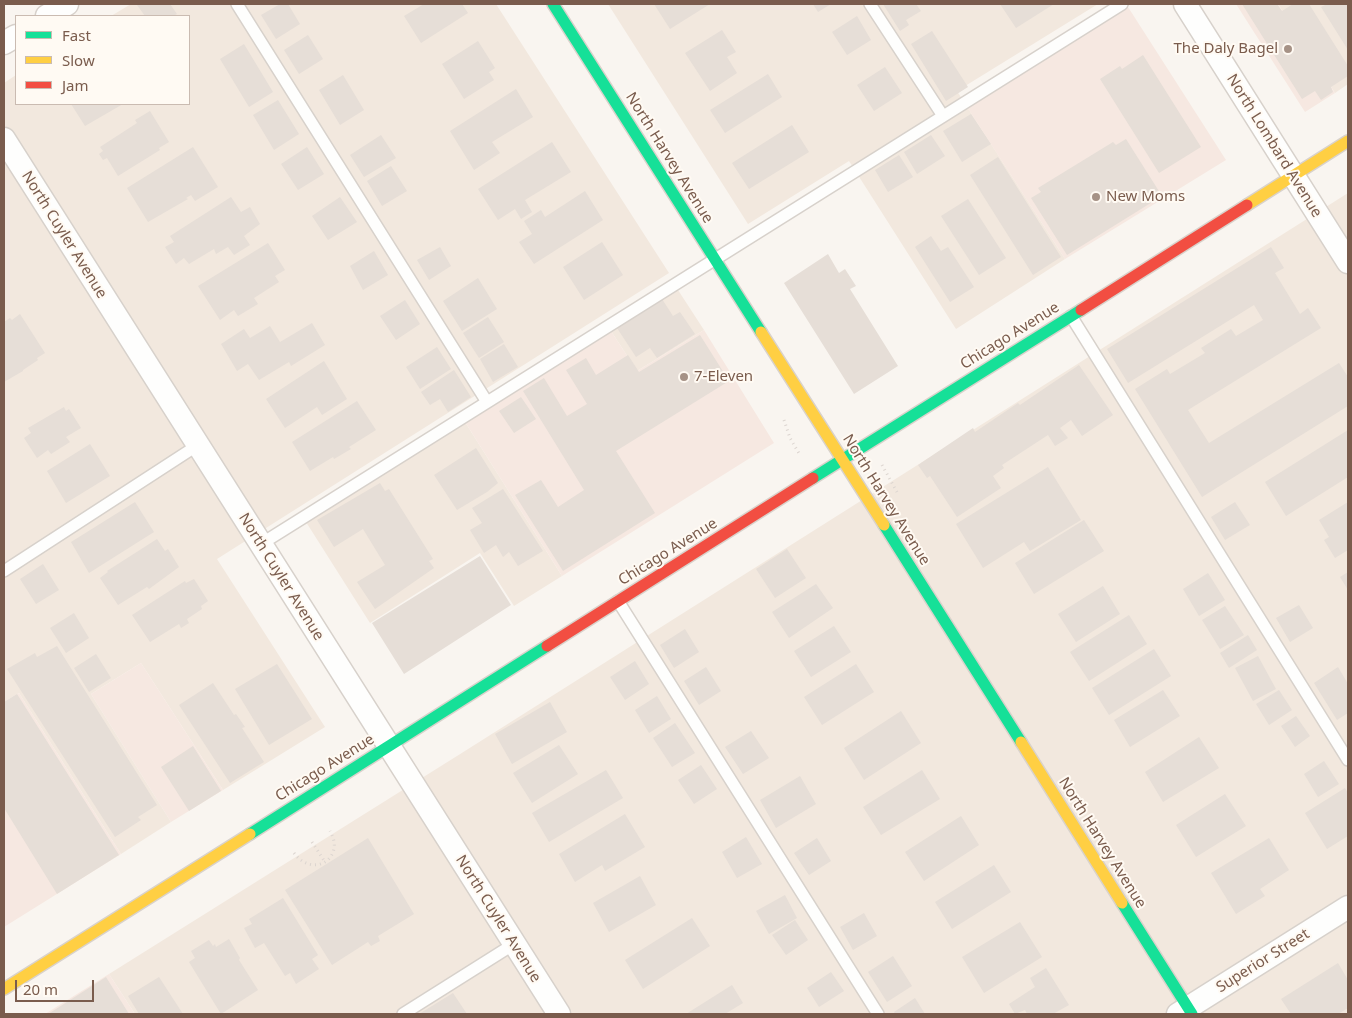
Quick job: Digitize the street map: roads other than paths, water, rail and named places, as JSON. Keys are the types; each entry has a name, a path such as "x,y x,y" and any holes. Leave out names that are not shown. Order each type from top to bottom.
{"main road":[{"name":"North Harvey Avenue","path":"553,4 844,460 1186,1012"},
{"name":"Chicago Avenue","path":"4,989 1348,142"}],"street":[{"path":"49,15 67,4"},
{"name":"North Lombard Avenue","path":"1185,4 1348,262"},
{"path":"4,43 15,37"},
{"name":"North Cuyler Avenue","path":"4,139 559,1014"},
{"name":"Superior Street","path":"1186,1012 1348,907"}],"lane":[{"path":"237,4 487,402"},
{"path":"870,4 942,116"},
{"path":"260,544 1122,4"},
{"path":"1071,316 1348,760"},
{"path":"4,571 198,445"},
{"path":"618,601 878,1014"},
{"path":"403,1014 514,944"}],"place":[{"name":"The Daly Bagel","path":"1288,49"},
{"name":"New Moms","path":"1096,197"},
{"name":"7-Eleven","path":"684,377"}]}
